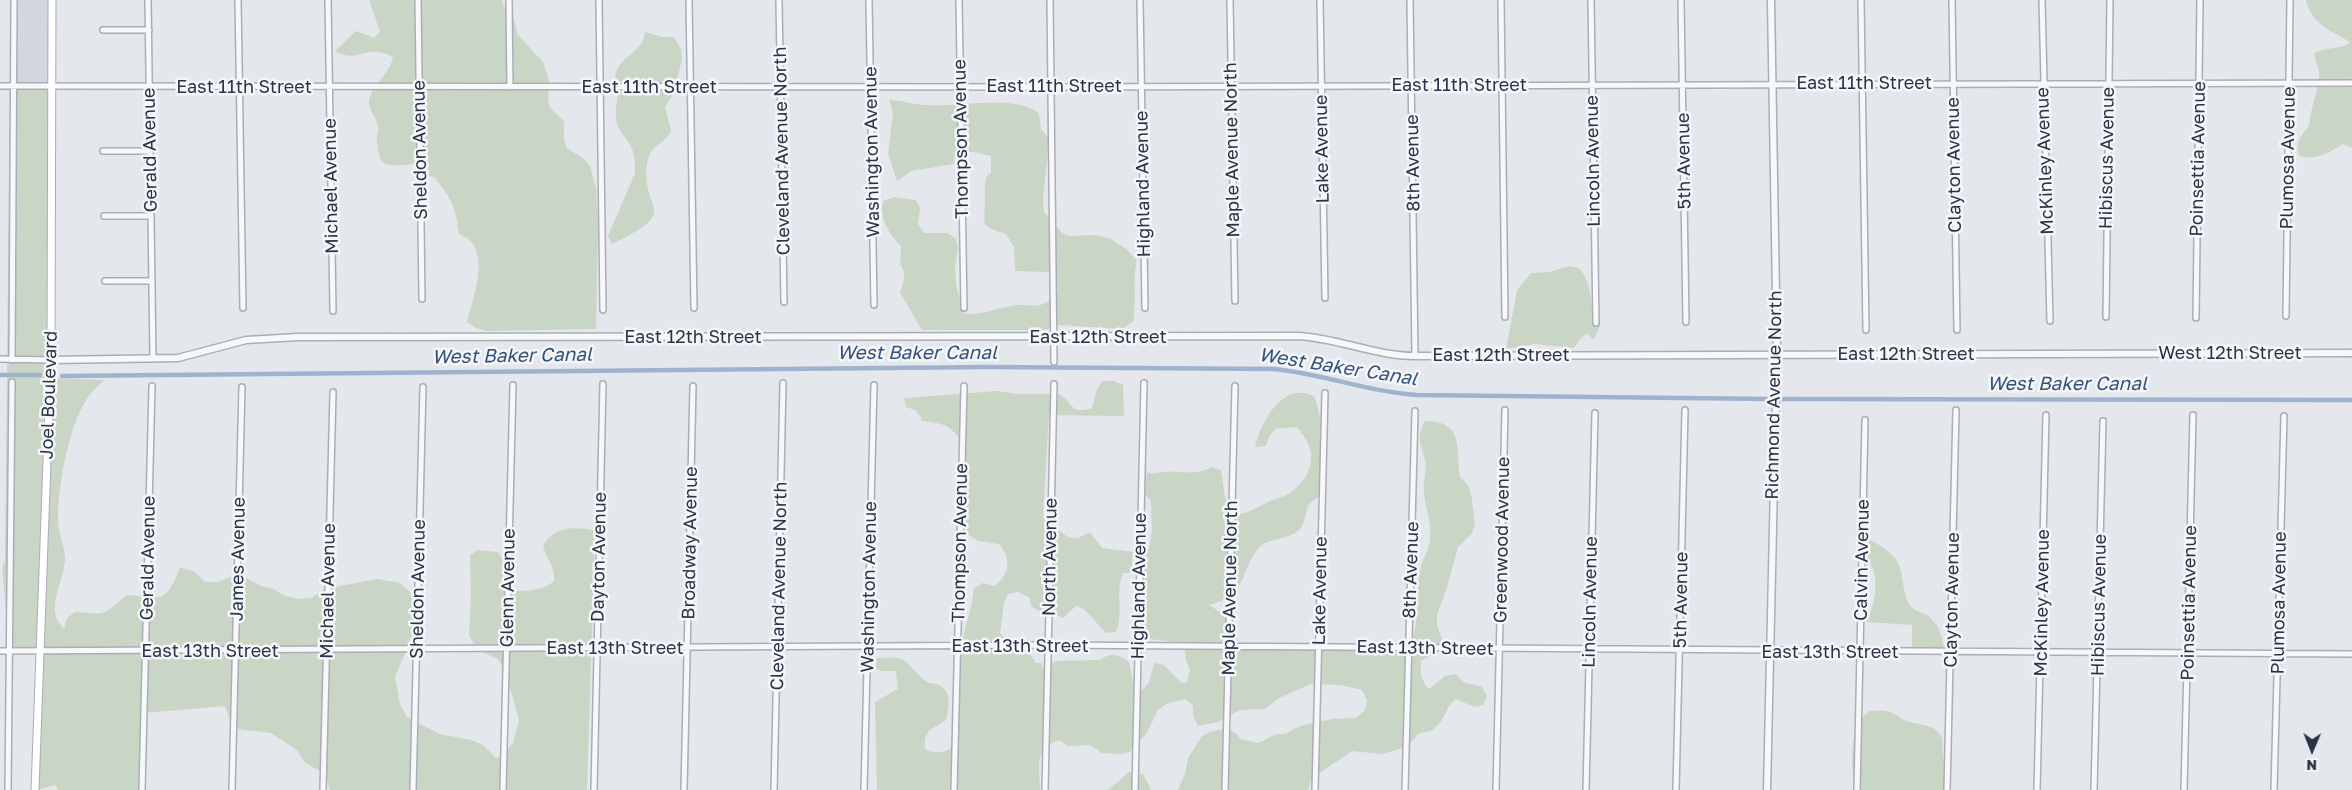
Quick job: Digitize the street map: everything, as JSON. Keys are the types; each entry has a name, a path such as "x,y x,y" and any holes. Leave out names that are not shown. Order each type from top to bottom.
{"main road":[{"name":"Joel Boulevard","path":"35,790 51,360 52,0"}],"street":[{"path":"12,360 14,0"},
{"name":"Gerald Avenue","path":"148,0 153,359"},
{"path":"238,0 243,308"},
{"name":"Michael Avenue","path":"328,0 333,311"},
{"name":"Sheldon Avenue","path":"418,0 422,299"},
{"path":"509,0 510,87"},
{"path":"599,0 603,310"},
{"path":"689,0 694,308"},
{"name":"Cleveland Avenue North","path":"779,0 784,302"},
{"name":"Washington Avenue","path":"869,0 874,304"},
{"name":"Thompson Avenue","path":"959,0 964,308"},
{"path":"1050,0 1054,362"},
{"name":"Highland Avenue","path":"1140,0 1145,308"},
{"name":"Maple Avenue North","path":"1230,0 1234,301"},
{"name":"Lake Avenue","path":"1320,0 1325,298"},
{"name":"8th Avenue","path":"1410,0 1415,356"},
{"path":"1501,0 1505,317"},
{"name":"Lincoln Avenue","path":"1591,0 1596,323"},
{"name":"5th Avenue","path":"1681,0 1686,322"},
{"name":"Richmond Avenue North","path":"1767,790 1777,354 1771,0"},
{"path":"1862,0 1866,330"},
{"name":"Clayton Avenue","path":"1952,0 1957,330"},
{"name":"McKinley Avenue","path":"2042,0 2050,322"},
{"name":"Hibiscus Avenue","path":"2106,317 2110,0"},
{"name":"Poinsettia Avenue","path":"2196,318 2200,0"},
{"name":"Plumosa Avenue","path":"2286,316 2290,0"},
{"path":"103,30 149,30"},
{"name":"East 11th Street","path":"0,86 1051,87 2352,82"},
{"path":"103,151 150,151"},
{"path":"104,216 151,216"},
{"path":"105,281 152,281"},
{"name":"East 12th Street","path":"0,359 153,359 194,355 244,340 276,337 1316,337 1382,354 1415,356 2107,353"},
{"name":"West 12th Street","path":"2107,353 2352,353"},
{"path":"8,790 12,382"},
{"name":"Cleveland Avenue North","path":"774,790 783,383"},
{"name":"Highland Avenue","path":"1135,790 1144,383"},
{"name":"Dayton Avenue","path":"594,790 603,384"},
{"name":"North Avenue","path":"1044,790 1054,384"},
{"name":"Glenn Avenue","path":"503,790 513,385"},
{"name":"Washington Avenue","path":"864,790 874,385"},
{"name":"Gerald Avenue","path":"142,790 152,386"},
{"name":"Broadway Avenue","path":"684,790 693,386"},
{"name":"Thompson Avenue","path":"954,790 964,386"},
{"name":"Maple Avenue North","path":"1225,790 1235,386"},
{"name":"Sheldon Avenue","path":"413,790 423,387"},
{"name":"James Avenue","path":"232,790 242,388"},
{"name":"Michael Avenue","path":"323,790 333,392"},
{"name":"Lake Avenue","path":"1315,790 1325,393"},
{"name":"Greenwood Avenue","path":"1496,790 1505,410"},
{"name":"5th Avenue","path":"1676,790 1685,410"},
{"name":"Clayton Avenue","path":"1947,790 1956,410"},
{"name":"8th Avenue","path":"1405,790 1415,411"},
{"name":"Lincoln Avenue","path":"1586,790 1595,413"},
{"name":"Poinsettia Avenue","path":"2184,790 2194,415"},
{"name":"McKinley Avenue","path":"2037,790 2046,416"},
{"name":"Plumosa Avenue","path":"2274,790 2284,416"},
{"name":"Calvin Avenue","path":"1857,790 1865,420"},
{"name":"Hibiscus Avenue","path":"2094,790 2103,421"},
{"name":"East 13th Street","path":"0,651 1048,645 1950,653 2352,654"}],"shaded area":[{"path":"11,0 49,0 49,86 10,85"}],"green space":[{"path":"369,0 502,0 504,6 512,12 518,35 543,62 549,81 548,102 551,109 564,121 564,141 567,148 584,159 590,166 596,188 598,224 596,329 487,331 476,328 467,322 476,287 478,261 476,249 470,240 459,234 456,216 449,197 434,177 425,175 425,162 389,165 384,163 379,156 378,126 369,101 393,57 376,52 351,56 335,51 356,31 374,38 380,31"},
{"path":"2306,0 2352,0 2352,148 2343,144 2321,156 2310,158 2298,155 2298,142 2309,124 2318,82 2319,71 2314,53 2342,47 2350,42 2317,21"},
{"path":"645,32 662,37 674,37 681,49 682,59 677,80 674,83 672,96 665,107 671,131 649,155 646,177 654,208 653,215 648,223 612,244 608,236 635,173 635,161 632,150 619,129 617,122 618,86 615,78 620,65 640,45"},
{"path":"10,85 49,86 49,352 38,652 10,652 2,568 5,561"},
{"path":"889,100 922,105 1016,104 1029,108 1039,114 1041,129 1049,139 1043,199 1044,212 1062,233 1070,236 1095,235 1109,238 1126,249 1137,260 1133,322 1121,329 1059,325 1048,330 922,330 900,293 904,279 904,272 900,263 901,246 889,231 882,214 883,201 894,197 916,200 920,208 918,224 924,233 948,233 956,239 958,247 955,267 956,284 963,313 976,314 1017,305 1040,305 1051,299 1058,290 1055,277 1049,272 1015,271 1014,247 1006,234 991,229 985,223 985,185 987,176 991,173 991,156 974,152 961,152 955,155 954,164 911,171 897,181 888,154 893,113"},
{"path":"1569,266 1579,268 1587,282 1596,326 1600,326 1594,340 1587,333 1574,348 1534,344 1506,349 1517,290 1531,273 1549,272"},
{"path":"52,378 104,380 88,397 81,409 70,439 62,473 58,519 65,561 56,596 55,614 58,622 64,629 67,618 75,612 104,612 127,595 162,596 171,587 180,567 195,572 205,582 217,582 239,574 261,586 274,589 285,596 299,599 312,598 323,590 330,588 377,579 400,583 410,592 415,608 413,634 395,677 400,704 407,717 439,734 471,740 483,745 496,758 505,753 513,743 519,720 506,673 499,660 477,649 469,635 471,596 470,555 478,550 498,552 502,558 505,558 513,591 535,590 545,587 554,581 552,568 543,546 553,534 573,528 595,530 587,790 330,790 325,774 304,762 297,750 271,733 239,729 232,724 225,706 143,713 141,790 58,790 55,785 38,790"},
{"path":"1103,381 1113,381 1123,385 1124,416 1049,415 1043,518 1070,537 1075,538 1090,532 1102,548 1133,552 1131,573 1123,573 1121,580 1119,617 1116,632 1106,633 1085,610 1076,606 1063,618 1031,606 1030,598 1018,592 1008,594 1004,603 1000,633 1006,639 1017,640 1020,648 1026,648 1036,663 1042,663 1042,667 1056,661 1100,660 1111,655 1122,657 1129,662 1134,688 1138,693 1149,682 1154,663 1164,665 1182,683 1187,683 1190,670 1186,660 1184,643 1149,639 1142,632 1141,584 1144,550 1149,549 1152,531 1151,501 1145,494 1147,472 1199,472 1211,467 1221,470 1225,498 1239,514 1290,493 1305,478 1309,470 1311,452 1303,435 1296,427 1275,429 1269,437 1266,446 1255,447 1268,415 1276,406 1284,398 1293,394 1304,393 1315,397 1322,425 1322,496 1311,502 1307,508 1302,526 1298,531 1262,545 1252,558 1237,589 1222,601 1209,605 1224,616 1228,624 1229,644 1238,647 1409,647 1415,629 1421,567 1430,542 1429,521 1424,492 1425,465 1420,433 1425,421 1438,422 1447,426 1453,432 1456,439 1460,477 1467,484 1471,493 1475,524 1472,533 1458,547 1437,615 1437,625 1444,644 1438,652 1421,661 1421,673 1424,683 1429,689 1445,676 1456,674 1463,682 1482,687 1487,696 1483,705 1474,707 1456,699 1433,730 1418,734 1407,747 1382,754 1352,751 1311,779 1308,790 1178,790 1185,774 1188,758 1202,736 1212,731 1228,729 1237,734 1240,739 1258,743 1277,734 1285,734 1300,726 1332,719 1356,718 1365,710 1367,700 1362,690 1341,685 1311,684 1279,698 1265,709 1240,710 1218,722 1198,726 1193,716 1193,706 1185,699 1166,704 1158,710 1147,733 1130,752 1122,754 1102,753 1090,745 1068,746 1059,740 1045,748 1039,766 1040,790 877,790 875,702 898,689 896,671 881,671 876,668 877,658 889,657 903,660 927,682 943,687 949,700 946,720 927,734 925,737 925,749 941,752 950,749 957,741 958,735 959,663 961,645 974,588 983,583 994,586 1003,577 1007,567 1006,556 999,544 978,541 967,534 965,522 966,500 956,497 962,442 948,427 921,421 921,417 915,410 906,407 904,398 997,391 1018,394 1059,394 1076,409 1085,410 1092,408 1097,389"},
{"path":"1869,539 1894,557 1900,568 1909,604 1933,620 1943,640 1944,650 1912,649 1912,625 1866,622 1875,594 1874,570 1866,550"},
{"path":"1870,711 1894,713 1909,722 1935,729 1942,738 1945,783 1950,790 1854,790 1852,758 1854,737 1862,718"},
{"path":"1129,772 1143,774 1151,790 1108,790"}],"waterway":[{"name":"West Baker Canal","path":"62,376 988,367 1275,369 1293,371 1381,390 1417,395 1770,399"},
{"path":"0,375 40,375"},
{"name":"West Baker Canal","path":"1782,399 2352,400"}]}
